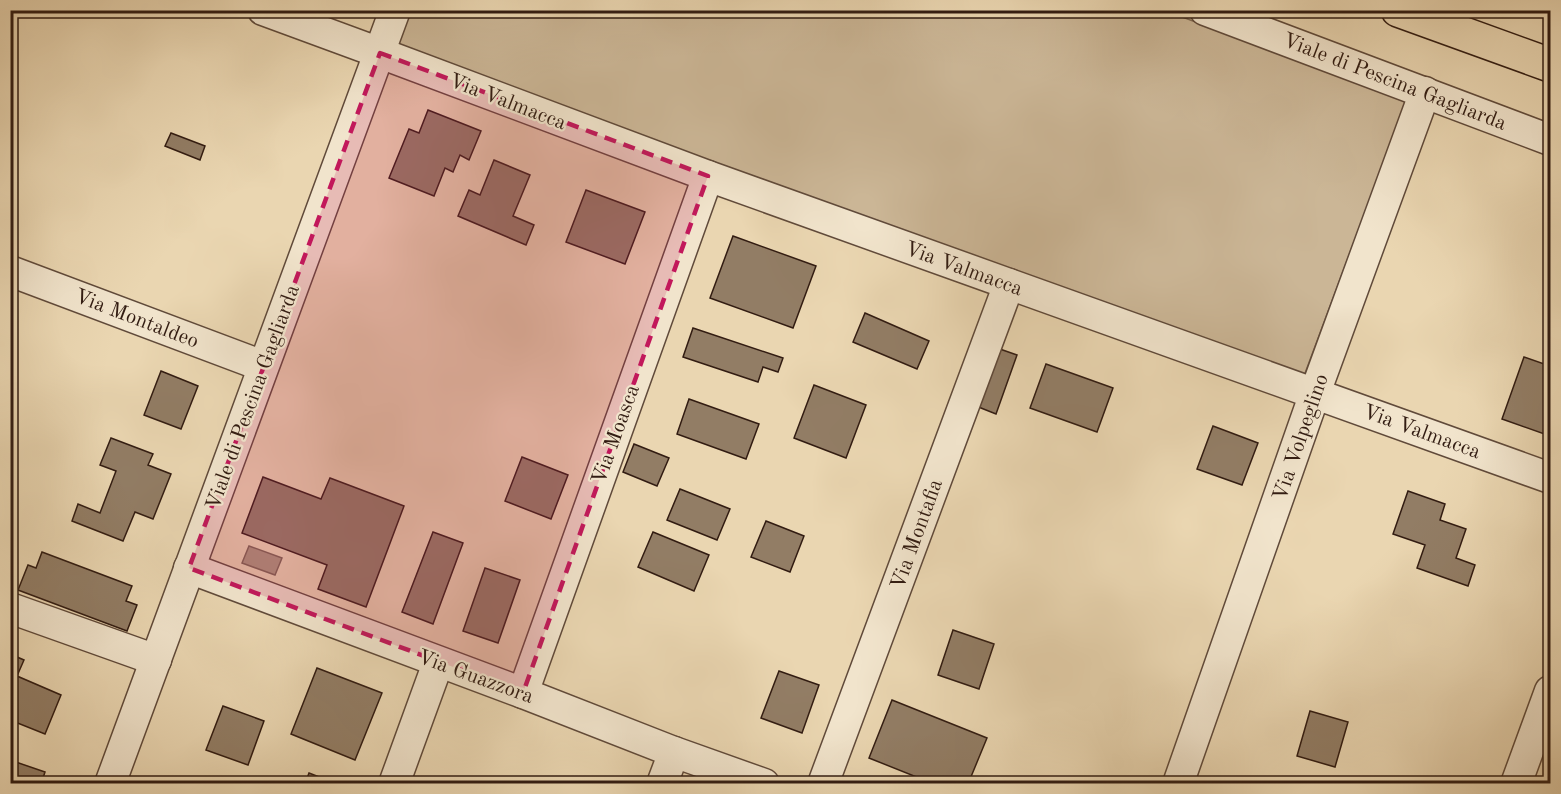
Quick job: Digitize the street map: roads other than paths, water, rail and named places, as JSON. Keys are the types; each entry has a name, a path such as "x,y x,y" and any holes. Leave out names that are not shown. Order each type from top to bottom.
{"highway":[{"path":"1398,10 1551,65"}],"street":[{"name":"Via Valmacca","path":"263,10 708,176 1551,478"},
{"name":"Viale di Pescina Gagliarda","path":"110,783 395,10"},
{"name":"Viale di Pescina Gagliarda","path":"1205,10 1551,140"},
{"name":"Via Volpeglino","path":"1178,783 1315,393 1425,92"},
{"name":"Via Moasca","path":"523,693 708,176"},
{"name":"Via Montaldeo","path":"10,271 263,366"},
{"name":"Via Montafia","path":"823,783 1009,284"},
{"name":"Via Guazzora","path":"189,568 674,752 764,783"},
{"path":"10,608 156,660"},
{"path":"394,783 438,663"},
{"path":"1516,783 1551,691"},
{"path":"662,783 674,752"}]}
